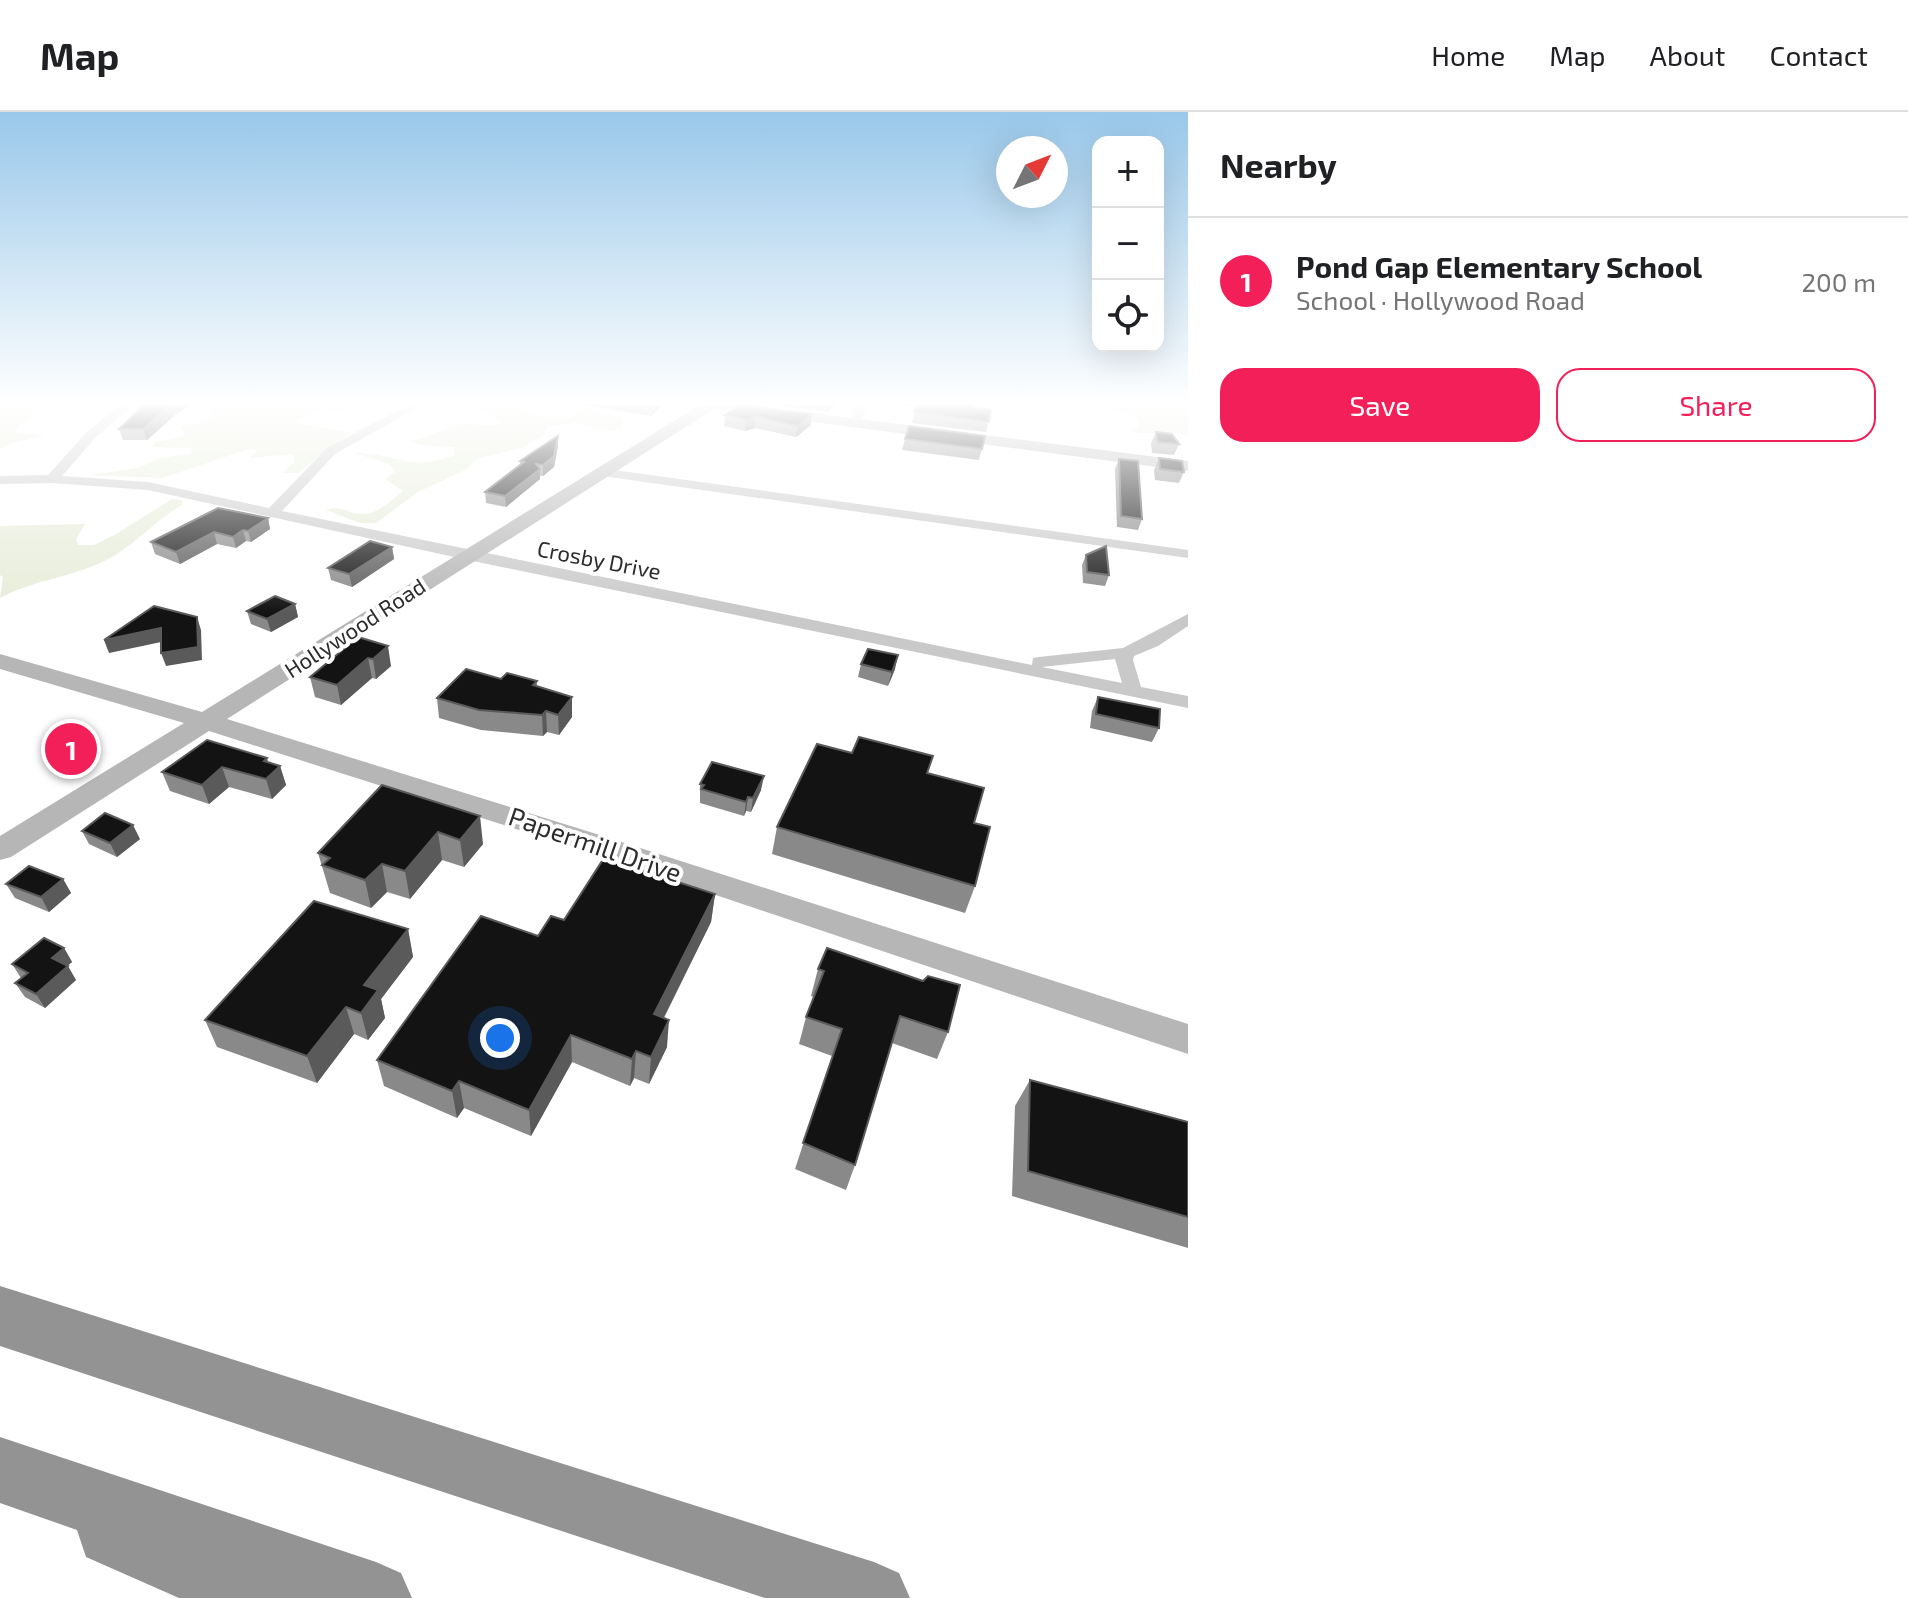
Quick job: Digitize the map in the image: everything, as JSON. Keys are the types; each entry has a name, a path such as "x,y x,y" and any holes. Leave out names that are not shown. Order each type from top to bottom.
{"highway":[{"path":"0,1316 874,1598"},
{"path":"0,1470 376,1598"},
{"path":"0,1485 262,1598"}],"street":[{"path":"52,479 56,474"},
{"path":"272,513 309,474"},
{"name":"Hollywood Road","path":"0,850 596,474"},
{"path":"617,474 1188,554"},
{"name":"Crosby Drive","path":"0,480 52,479 148,486 468,556 1188,702"},
{"path":"994,662 1069,661 1126,653 1152,642 1188,619"},
{"path":"1126,653 1124,660 1133,690"},
{"name":"Papermill Drive","path":"0,661 210,720 1188,1039"}],"green space":[{"path":"95,474 173,474 162,478 91,475"},
{"path":"391,474 456,474 418,492 376,523 360,523 326,510 337,508 359,514 375,512 403,491 385,479"},
{"path":"172,499 182,500 182,505 117,554 88,568 0,598 3,577 0,575 0,526 85,524 76,539 78,545 94,545"}],"building":[{"path":"508,474 533,474 505,496 485,492"},
{"path":"1120,474 1139,474 1142,519 1121,516"},
{"path":"218,508 268,518 233,537 214,532 176,552 151,542"},
{"path":"370,541 392,547 349,574 328,568"},
{"path":"1106,546 1109,575 1087,572 1086,555"},
{"path":"275,596 295,604 267,619 247,611"},
{"path":"154,606 197,617 198,647 161,653 161,628 104,640"},
{"path":"358,637 388,646 373,659 368,658 337,685 310,677"},
{"path":"868,649 898,655 892,672 861,664"},
{"path":"466,669 501,679 507,673 537,681 533,685 572,697 558,715 546,711 542,715 479,710 437,698"},
{"path":"1098,697 1160,709 1159,728 1096,714"},
{"path":"859,737 933,756 927,773 984,788 974,823 990,827 975,886 777,827 817,744 852,753"},
{"path":"207,740 267,758 264,761 280,766 266,779 222,767 202,785 162,772"},
{"path":"712,762 764,776 753,798 748,797 746,802 701,789 704,785 700,784"},
{"path":"382,785 480,816 460,840 438,832 405,871 382,864 365,880 322,865 330,858 318,853"},
{"path":"105,813 133,825 110,843 82,831"},
{"path":"604,858 715,894 654,1014 669,1020 651,1057 636,1051 632,1059 571,1035 529,1110 459,1081 452,1091 377,1060 481,916 538,936 551,916 564,920"},
{"path":"29,866 63,879 41,897 6,884"},
{"path":"314,901 408,929 364,985 378,990 361,1013 346,1007 307,1056 205,1020"},
{"path":"44,938 64,948 52,958 68,966 36,994 15,983 28,973 12,964"},
{"path":"827,948 923,981 928,976 960,985 948,1032 900,1016 855,1165 803,1143 842,1029 806,1017 824,971 818,969"},
{"path":"1030,1080 1188,1122 1188,1217 1028,1171"}],"place":[{"name":"Pond Gap Elementary School","path":"71,749"}]}
